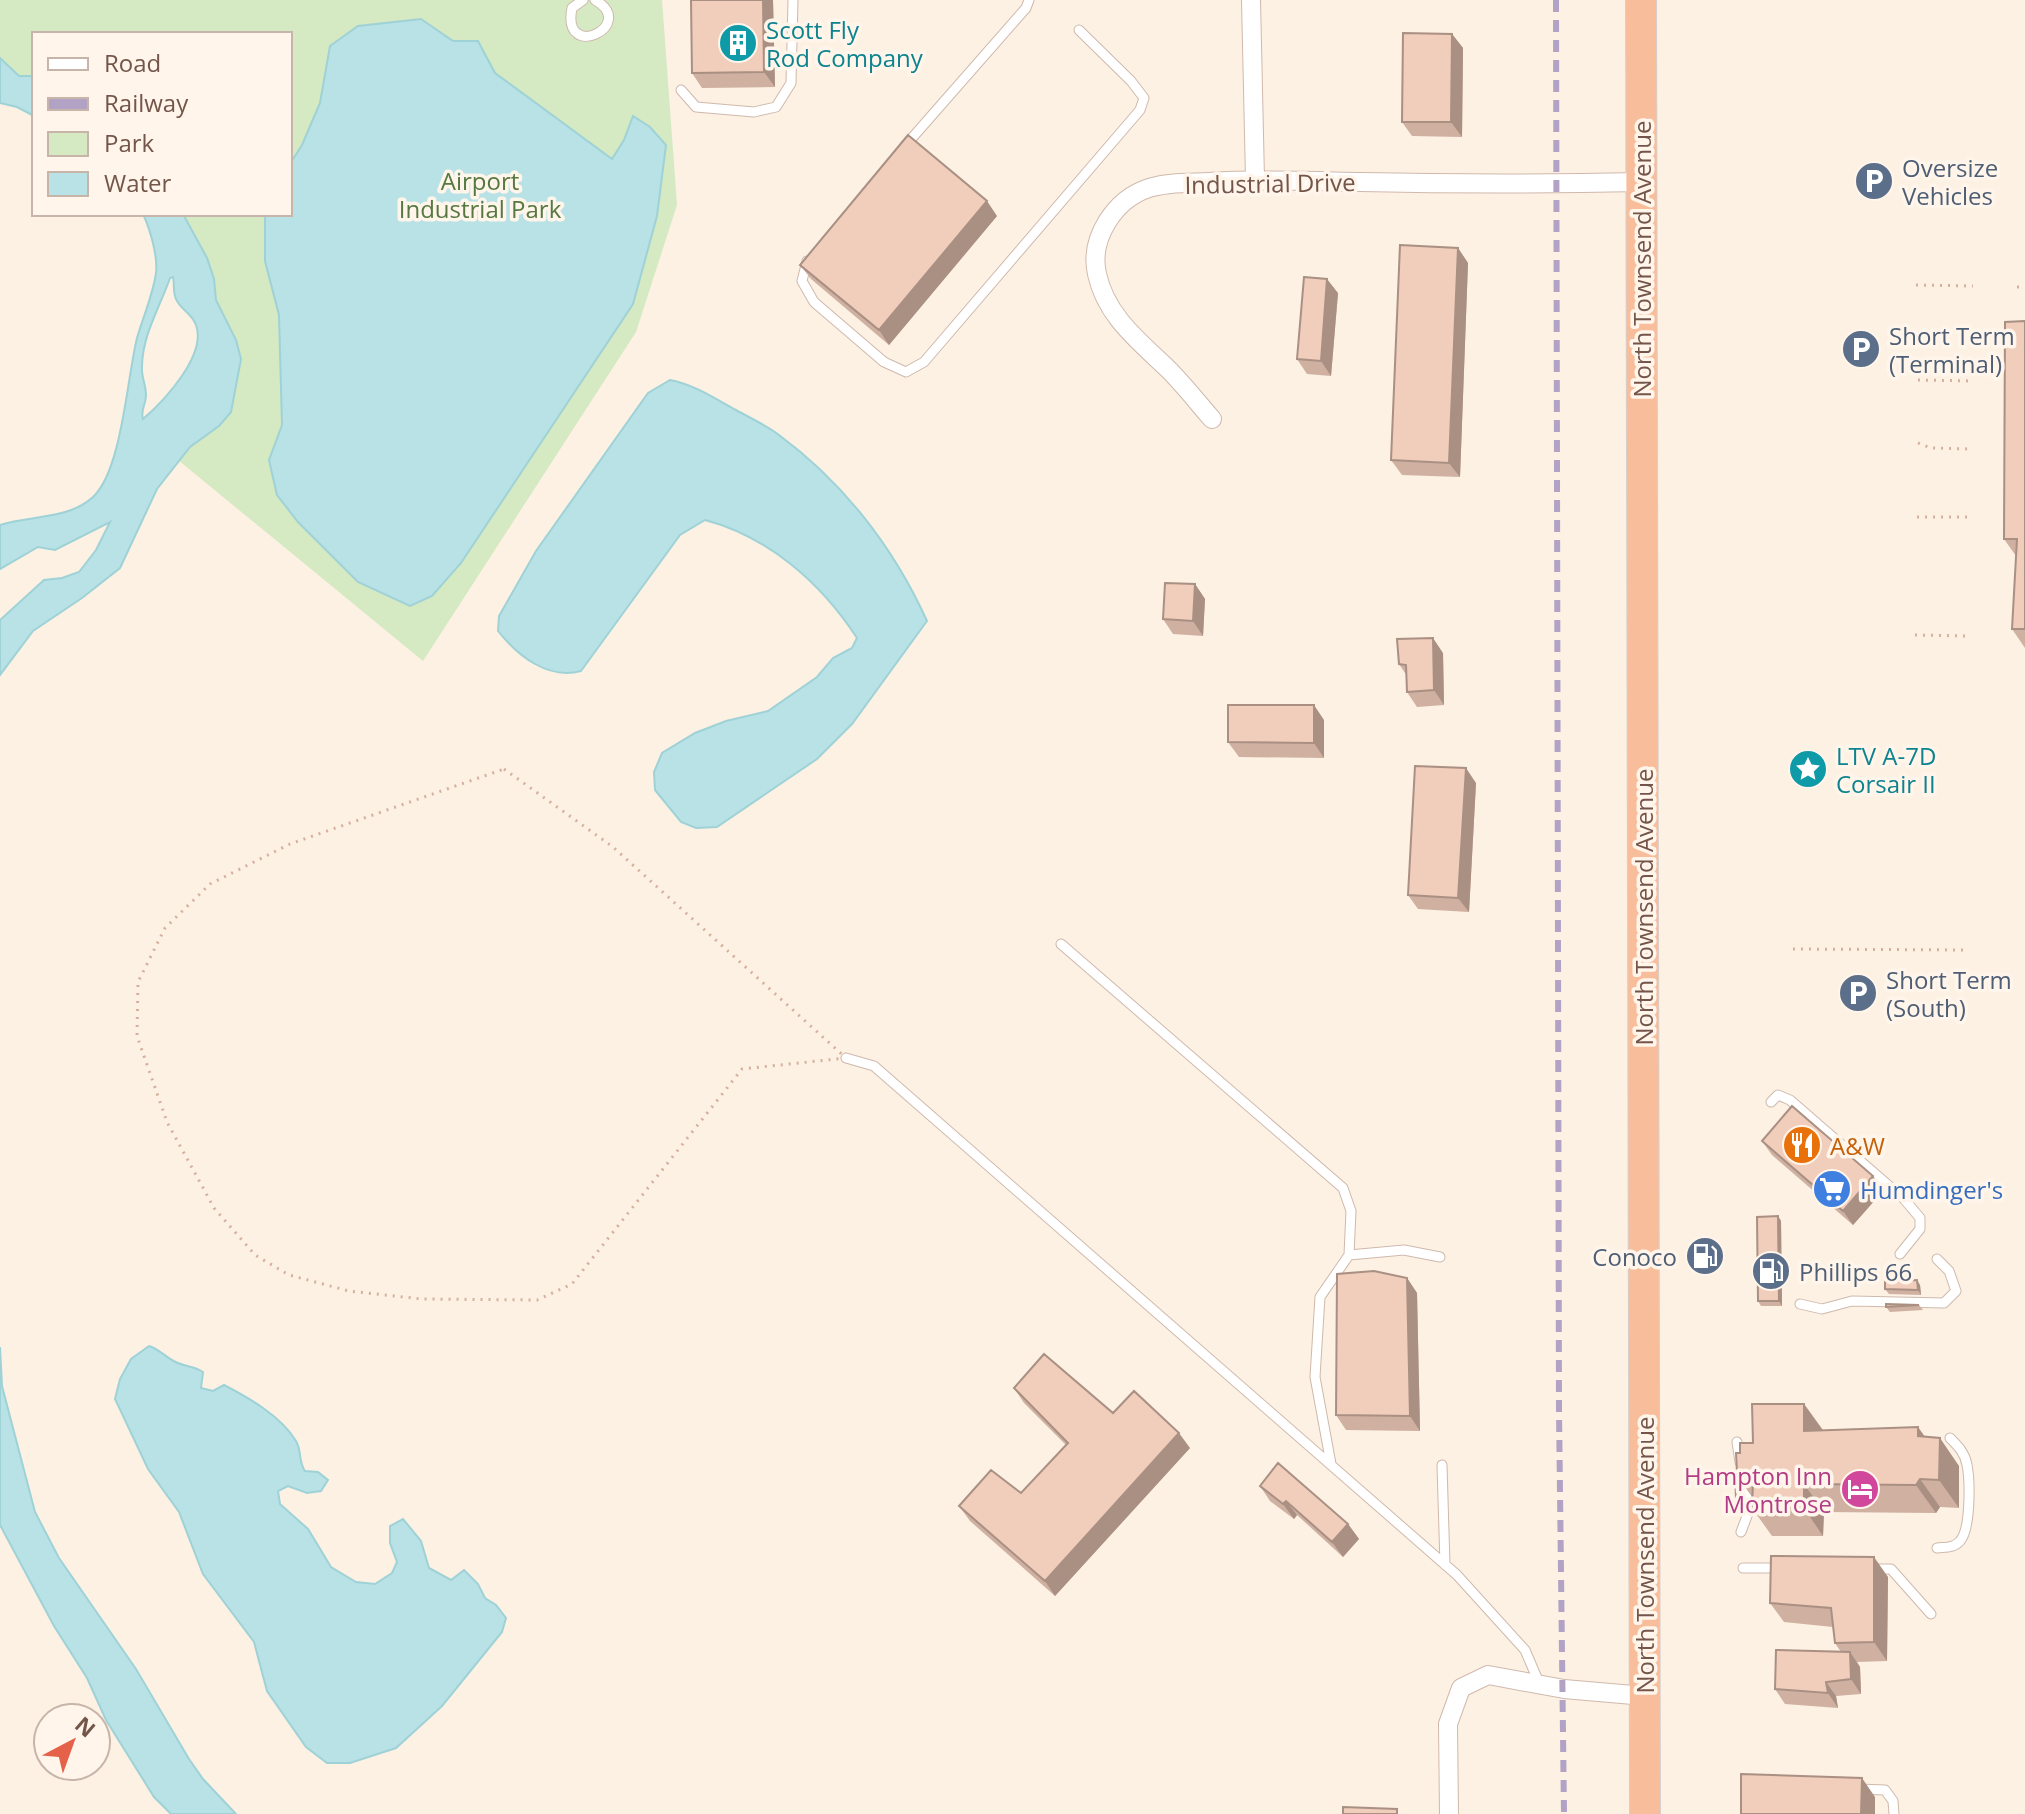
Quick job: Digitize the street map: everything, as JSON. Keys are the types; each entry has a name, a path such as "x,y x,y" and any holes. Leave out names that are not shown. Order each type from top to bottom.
{"highway":[{"name":"North Townsend Avenue","path":"1641,0 1645,1814"}],"street":[{"path":"1251,0 1255,179"},
{"name":"Industrial Drive","path":"1212,419 1171,372 1123,327 1101,289 1096,270 1096,250 1112,214 1127,200 1147,189 1168,184 1255,179 1490,185 1640,182"},
{"path":"1449,1814 1448,1724 1461,1688 1488,1675 1540,1685 1645,1696"}],"lane":[{"path":"583,0 572,8 569,20 574,31 585,37 597,36 606,28 608,16 603,5 595,0"},
{"path":"681,90 696,107 754,112 776,107 791,83 793,0"},
{"path":"902,149 1026,8 1029,0"},
{"path":"815,252 805,264 802,281 814,302 884,362 906,372 924,362 1140,110 1144,98 1079,30"},
{"path":"1061,944 1343,1188 1351,1211 1349,1255 1320,1297 1315,1377 1331,1465"},
{"path":"846,1058 874,1066 1445,1565 1525,1650 1540,1685"},
{"path":"1771,1102 1778,1095 1790,1100 1904,1199 1920,1218 1920,1229 1900,1254"},
{"path":"1349,1255 1404,1250 1440,1257"},
{"path":"1800,1304 1822,1309 1852,1301 1944,1303 1956,1291 1949,1271 1937,1259"},
{"path":"1937,1548 1954,1546 1963,1539 1967,1520 1967,1464 1961,1449 1950,1438"},
{"path":"1737,1442 1741,1470 1748,1481 1750,1508 1741,1532"},
{"path":"1442,1465 1445,1565"},
{"path":"1743,1568 1788,1568"},
{"path":"1862,1569 1891,1569 1931,1614"},
{"path":"1854,1789 1885,1790 1893,1801 1894,1814"}],"path":[{"path":"1916,285 1973,286"},
{"path":"2017,287 2025,287"},
{"path":"1918,380 1973,381"},
{"path":"1918,443 1931,448 1972,449"},
{"path":"1917,517 1971,517"},
{"path":"1915,635 1969,636"},
{"path":"504,769 613,847 846,1058 742,1069 572,1284 537,1300 422,1299 349,1291 289,1275 255,1255 214,1208 167,1122 137,1036 138,982 165,928 210,884 290,844 504,769"},
{"path":"1793,949 1968,950"}],"green space":[{"name":"Airport Industrial Park","path":"0,0 662,0 677,205 636,332 423,661 178,460 219,426 236,340 216,300 214,279 207,258 184,216 292,216 292,32 32,32 32,76 19,76 0,58"}],"water":[{"name":"Airport Industrial Park","path":"421,19 453,41 478,41 495,73 612,159 624,140 633,116 650,127 666,145 657,216 633,304 461,563 432,596 410,606 358,582 298,522 277,495 269,460 282,425 279,315 265,261 265,216 292,216 292,161 320,103 330,46 358,26"},
{"path":"0,58 19,76 32,76 32,115 0,103"},
{"path":"144,216 184,216 207,258 214,279 216,300 236,340 241,359 231,412 219,426 190,447 157,489 120,568 33,631 0,675 0,620 44,580 79,572 96,550 110,522 55,550 38,547 0,569 0,525 72,510 93,497 103,484 117,445 137,338 156,273 151,235","holes":["173,277 175,298 196,325 198,337 195,350 182,376 143,419 145,346 152,322"]},
{"path":"670,380 704,392 769,428 825,474 883,543 927,621 852,724 817,759 717,827 696,828 681,822 655,790 654,772 662,753 695,733 726,721 768,711 817,677 833,658 852,648 857,638 810,581 772,550 705,520 680,535 581,671 557,672 535,664 498,631 499,616 536,551 648,393"},
{"path":"149,1346 174,1361 203,1372 201,1388 213,1391 224,1385 264,1408 290,1432 298,1445 305,1471 318,1472 328,1480 321,1491 307,1493 288,1486 278,1491 280,1504 308,1529 331,1567 356,1582 375,1584 392,1573 397,1562 390,1543 390,1526 403,1519 421,1541 429,1568 451,1580 464,1570 478,1584 485,1598 496,1605 506,1618 502,1632 442,1706 396,1748 350,1763 327,1763 306,1747 267,1691 254,1642 203,1574 179,1512 148,1469 115,1399 120,1379 131,1359"},
{"path":"0,1347 2,1386 35,1512 59,1558 136,1669 189,1759 236,1814 171,1814 154,1797 112,1730 112,1702 98,1702 0,1525"}],"building":[{"name":"Scott Fly Rod Company","path":"691,0 763,0 764,72 692,73"},
{"path":"1403,33 1452,34 1451,122 1402,122"},
{"path":"908,135 987,201 879,330 800,265"},
{"path":"1400,245 1458,248 1449,463 1391,460"},
{"path":"1304,277 1327,279 1321,361 1297,359"},
{"path":"2025,321 2025,629 2012,629 2017,539 2004,539 2005,322"},
{"path":"1165,583 1195,584 1193,621 1163,619"},
{"path":"1433,638 1434,690 1407,692 1406,665 1399,664 1397,639"},
{"path":"1228,705 1314,705 1314,743 1228,742"},
{"path":"1415,766 1466,768 1458,898 1408,895"},
{"path":"1792,1106 1873,1176 1843,1211 1762,1141"},
{"name":"Phillips 66","path":"1778,1216 1779,1301 1758,1301 1757,1217"},
{"path":"1374,1271 1407,1278 1410,1416 1336,1415 1337,1274"},
{"path":"1917,1280 1918,1290 1885,1289 1885,1282"},
{"path":"1886,1304 1919,1305 1886,1307"},
{"path":"1044,1354 1113,1413 1134,1391 1179,1433 1045,1581 959,1506 991,1470 1021,1493 1068,1443 1014,1388"},
{"path":"1752,1404 1804,1404 1804,1431 1918,1427 1918,1436 1940,1438 1939,1480 1920,1479 1916,1485 1804,1484 1804,1508 1752,1508 1753,1483 1741,1482 1741,1472 1737,1473 1736,1453 1740,1453 1740,1443 1753,1443"},
{"path":"1278,1463 1348,1524 1332,1542 1286,1501 1283,1504 1260,1486"},
{"path":"1735,1476 1737,1478 1739,1497 1736,1497"},
{"path":"1771,1556 1874,1557 1874,1642 1835,1643 1831,1608 1770,1603"},
{"path":"1776,1650 1850,1652 1851,1679 1826,1682 1828,1693 1775,1689"},
{"path":"1741,1774 1862,1778 1861,1814 1741,1814"},
{"path":"1343,1807 1397,1809 1397,1814 1343,1814"}],"railway":[{"path":"1556,0 1559,1411 1564,1814"}],"place":[{"name":"Scott Fly Rod Company","path":"738,43"},
{"name":"Oversize Vehicles","path":"1874,181"},
{"name":"Short Term (Terminal)","path":"1861,349"},
{"name":"LTV A-7D Corsair II","path":"1808,769"},
{"name":"Short Term (South)","path":"1858,993"},
{"name":"A&W","path":"1802,1145"},
{"name":"Humdinger's","path":"1832,1189"},
{"name":"Conoco","path":"1705,1256"},
{"name":"Phillips 66","path":"1771,1271"},
{"name":"Hampton Inn Montrose","path":"1860,1489"}]}
